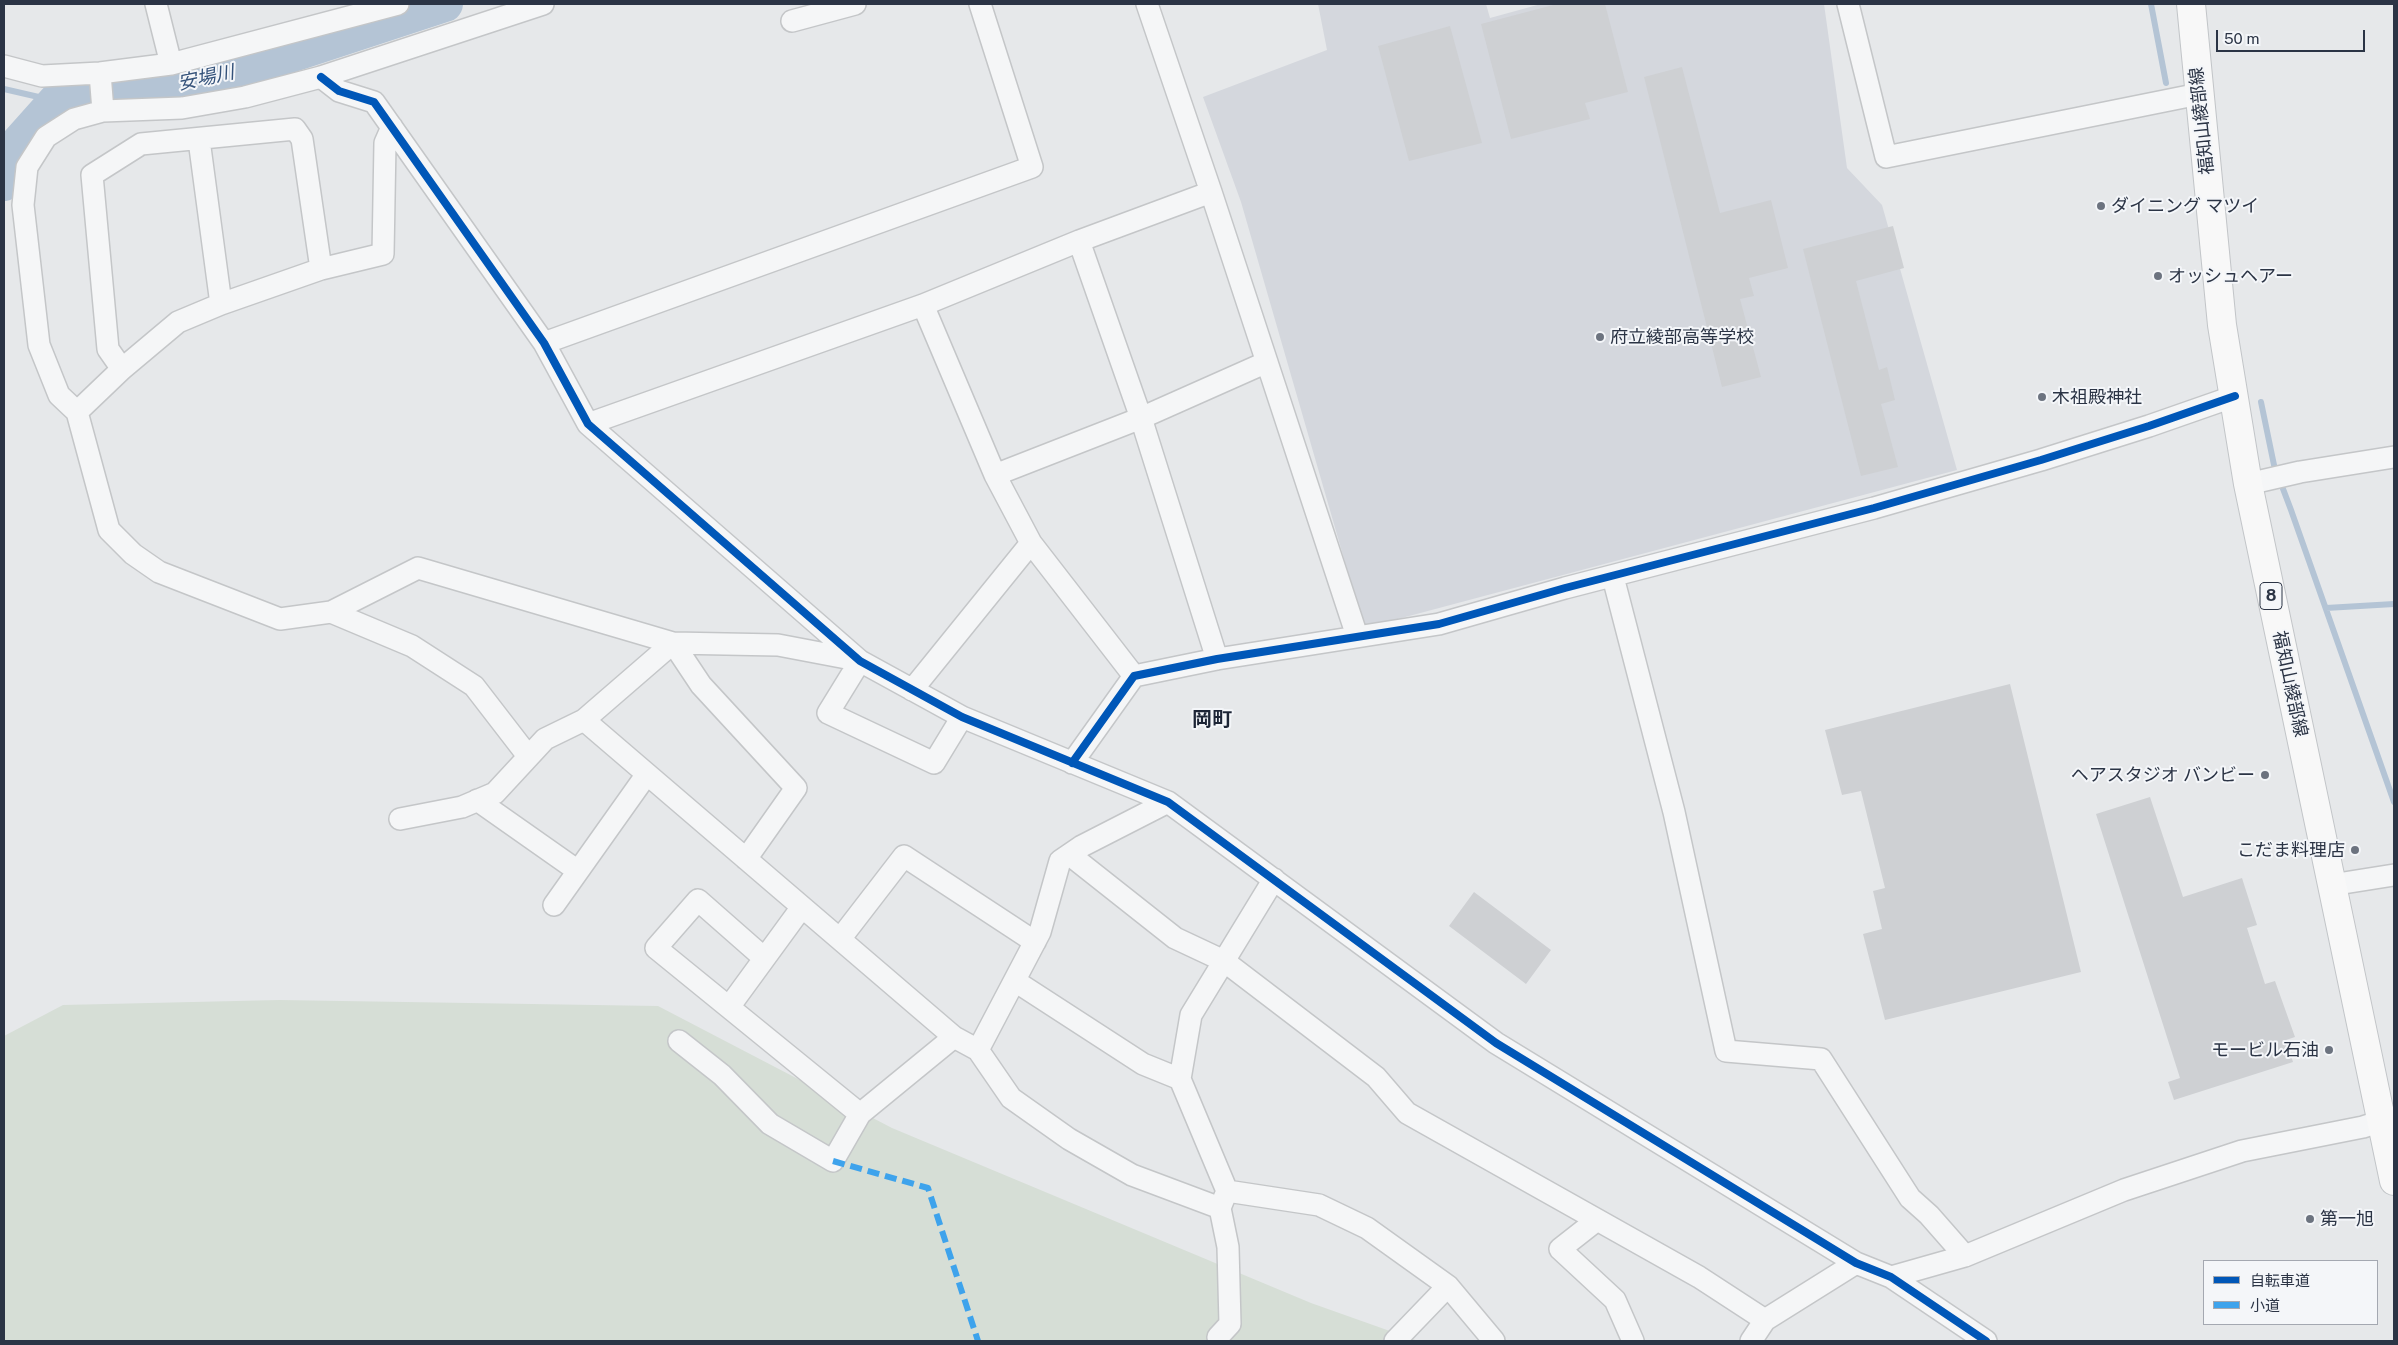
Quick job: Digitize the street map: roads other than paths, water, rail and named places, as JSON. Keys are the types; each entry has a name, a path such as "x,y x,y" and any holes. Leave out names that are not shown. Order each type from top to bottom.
{"main road":[{"name":"福知山綾部線","path":"2191,4 2222,325 2248,484 2331,885 2388,1118 2394,1181"}],"street":[{"path":"156,4 171,64"},
{"path":"4,66 42,76 100,73 171,64 398,4"},
{"path":"543,4 321,77 246,97 182,108 103,111 74,119 46,137 27,167 23,205 39,345 59,395 77,412 109,530 133,554 160,572 280,619 331,612 418,568 673,642 778,645 860,661"},
{"path":"792,21 856,4"},
{"path":"544,343 1032,167 980,4"},
{"path":"1146,4 1268,362 1357,636"},
{"path":"1848,4 1886,157 2199,94"},
{"path":"100,73 103,111"},
{"path":"321,77 339,91 374,102 544,343 588,424 860,661 962,717 1168,802 1496,1043 1856,1263 1891,1278 1986,1341"},
{"path":"77,412 122,369 178,322 221,304 321,269 383,254 385,143 392,127"},
{"path":"122,369 108,349 92,176 141,144 199,140 294,129 302,139 321,269"},
{"path":"199,140 221,304"},
{"path":"588,424 923,305 1079,241 1211,192"},
{"path":"1079,241 1141,418 1217,659"},
{"path":"923,305 995,475 1030,543 1134,676"},
{"path":"995,475 1141,418 1268,362"},
{"path":"1072,764 1134,676 1217,659 1440,624 1714,548 1874,508 2032,463 2149,426 2235,396"},
{"path":"2248,484 2300,472 2394,457"},
{"path":"912,690 1030,543"},
{"path":"1613,577 1674,812 1726,1051 1821,1060 1910,1198 1929,1215 1965,1256"},
{"path":"331,612 412,646 474,686 528,756"},
{"path":"400,819 462,807 495,793 545,739 584,720 673,642"},
{"path":"673,642 702,685 796,788 746,859"},
{"path":"860,661 828,713 934,763 962,717"},
{"path":"584,720 954,1037 978,1050 1011,1098 1069,1139 1132,1175 1224,1199 1319,1205 1367,1228 1448,1286 1494,1341"},
{"path":"554,905 647,774"},
{"path":"477,800 578,870"},
{"path":"978,1050 1040,932 1060,861 1168,802"},
{"path":"1070,855 1175,938 1224,961 1376,1078 1407,1113 1699,1277 1764,1320"},
{"path":"840,939 904,856 1035,942"},
{"path":"2331,885 2394,875"},
{"path":"1219,1341 1218,1337 1230,1324 1228,1247 1224,1199 1180,1080 1192,1015 1274,879"},
{"path":"764,958 698,900 656,948 860,1114"},
{"path":"729,1007 802,906"},
{"path":"1015,980 1143,1064 1180,1080"},
{"path":"679,1041 722,1075 770,1124 833,1161 860,1114 954,1037"},
{"path":"1891,1278 1965,1256 2124,1190 2242,1152 2363,1127 2388,1118"},
{"path":"1597,1220 1560,1248 1615,1300 1633,1341"},
{"path":"1751,1341 1764,1320 1856,1263"},
{"path":"1395,1341 1448,1286"}],"waterway":[{"name":"安場川","path":"4,183 14,148 56,101 214,80 445,4"},
{"path":"2151,4 2166,83"},
{"path":"4,89 56,101"},
{"path":"2261,402 2274,465 2394,802"},
{"path":"2326,608 2394,604"}],"place":[{"name":"ダイニング マツイ","path":"2101,206"},
{"name":"オッシュヘアー","path":"2158,276"},
{"name":"府立綾部高等学校","path":"1600,337"},
{"name":"木祖殿神社","path":"2042,397"},
{"name":"ヘアスタジオ バンビー","path":"2265,775"},
{"name":"こだま料理店","path":"2355,850"},
{"name":"モービル石油","path":"2329,1050"},
{"name":"第一旭","path":"2310,1219"}],"district":[{"name":"岡町","path":"1212,720"}]}
